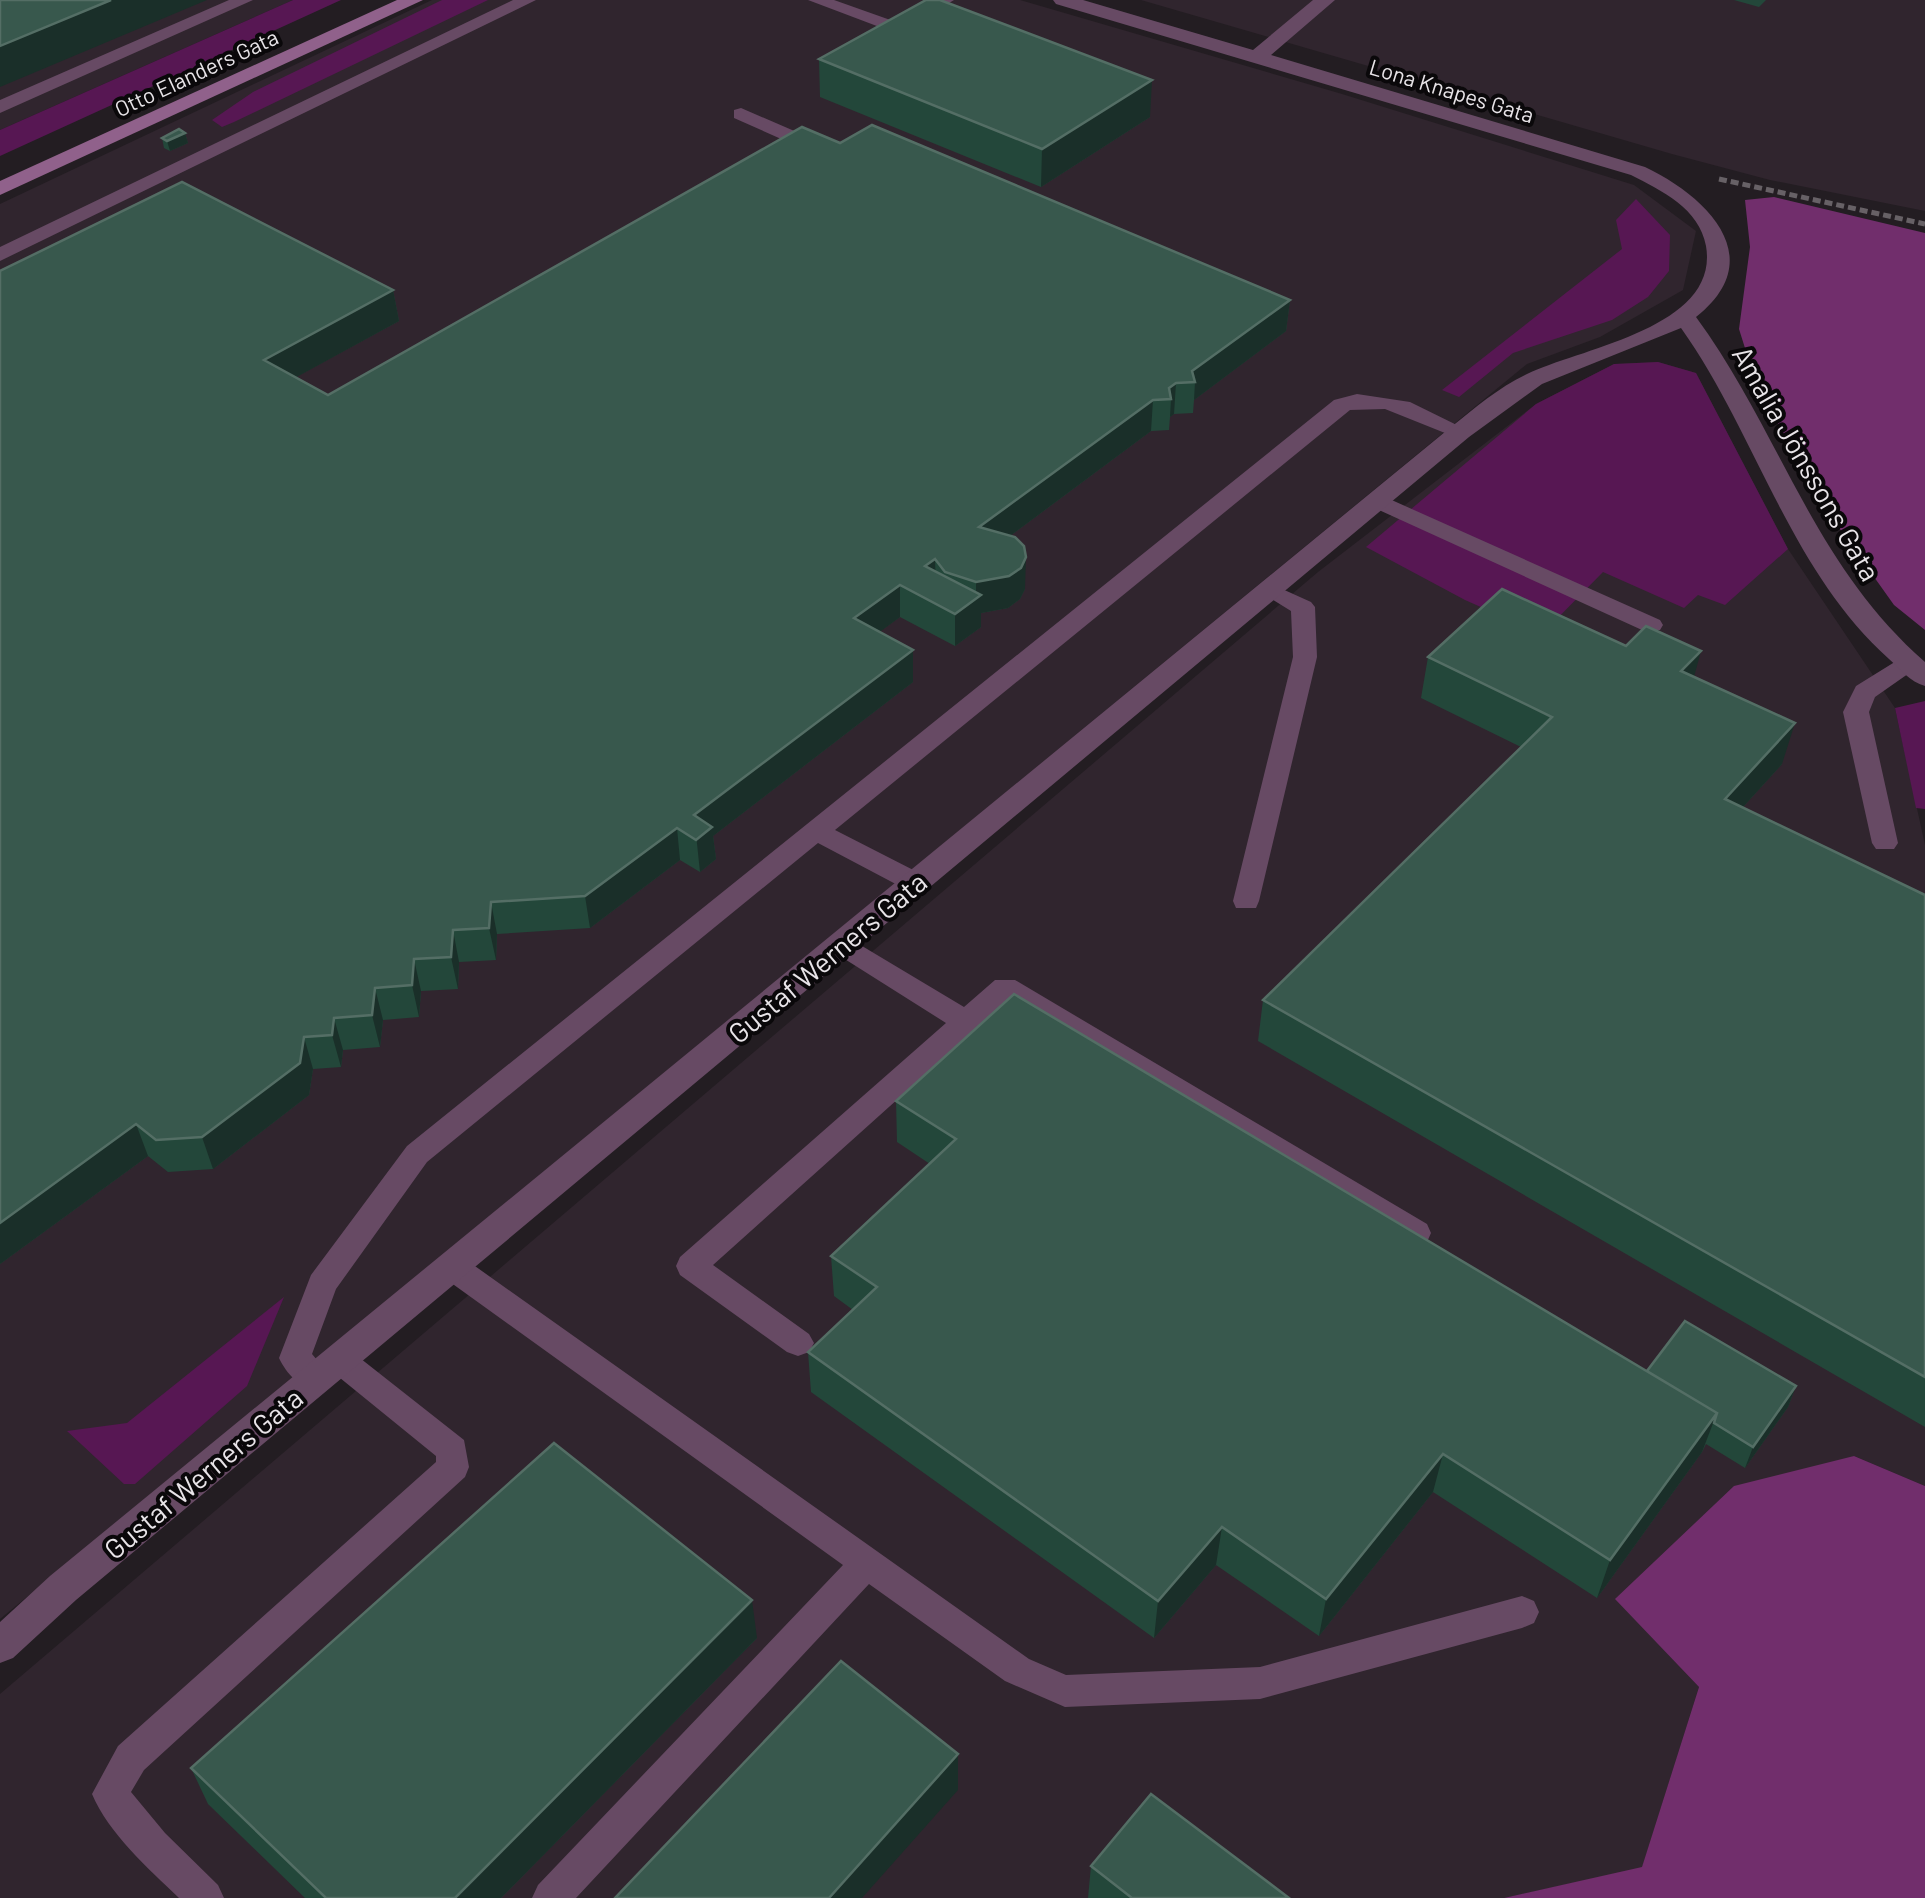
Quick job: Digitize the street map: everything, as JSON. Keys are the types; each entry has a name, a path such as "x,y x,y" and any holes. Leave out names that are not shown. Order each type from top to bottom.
{"street":[{"name":"Otto Elanders Gata","path":"0,190 413,0"},
{"name":"Lona Knapes Gata","path":"1063,0 1638,171 1666,184 1704,213 1717,244 1718,260 1711,286 1684,316"},
{"path":"1257,57 1325,0"},
{"name":"Gustaf Werners Gata","path":"0,1646 63,1588 1460,432 1537,378 1647,336 1684,316"},
{"name":"Amalia Jönssons Gata","path":"1684,316 1710,352 1842,590 1888,647 1916,670"}],"lane":[{"path":"0,106 244,0"},
{"path":"0,254 526,0"},
{"path":"817,0 898,29 944,0"},
{"path":"741,114 851,162"},
{"path":"205,1898 152,1846 110,1794 131,1758 453,1467 452,1450 329,1370 295,1358 322,1284 417,1154 1342,405 1358,399 1379,400 1460,432"},
{"path":"1376,500 1651,625"},
{"path":"1246,901 1305,657 1303,607 1269,590"},
{"path":"1885,843 1856,712 1865,692 1916,670"},
{"path":"814,830 916,883"},
{"path":"842,944 966,1022"},
{"path":"798,1342 692,1266 1005,987 1443,1250"},
{"path":"454,1268 1016,1670 1065,1691 1260,1683 1522,1612"},
{"path":"551,1898 867,1563"}],"path":[{"path":"1711,178 1925,224"}],"shaded area":[{"path":"0,0 293,0 0,130"},
{"path":"293,0 341,0 0,156 0,130"},
{"path":"432,0 1020,0 1634,185 1696,231 1683,290 1600,337 1527,364 0,1619 0,204"},
{"path":"442,0 488,0 234,122 222,127 212,120 253,92"},
{"path":"1141,0 1925,0 1925,211 1770,180 1672,154"},
{"path":"1774,197 1925,233 1925,630 1894,605 1815,494 1755,380 1739,329 1750,247 1745,200"},
{"path":"1636,199 1670,235 1669,271 1648,297 1612,320 1513,353 1459,397 1442,390 1622,249 1616,220"},
{"path":"1658,362 1696,373 1788,549 1895,708 1925,845 1925,1486 1854,1456 1616,1599 1699,1687 1642,1868 1504,1898 0,1898 0,1694 1318,572 1536,404 1614,364"},
{"path":"1658,362 1696,373 1788,549 1725,605 1698,595 1684,608 1603,572 1542,634 1465,600 1366,547 1536,404 1614,364"},
{"path":"1925,701 1925,809 1916,808 1895,708"},
{"path":"284,1297 247,1386 135,1484 124,1484 67,1431 127,1423"},
{"path":"1854,1456 1925,1486 1925,1898 1504,1898 1642,1867 1699,1687 1615,1599 1734,1486"}],"building":[{"path":"0,0 111,0 0,46"},
{"path":"926,0 940,0 1152,80 1042,149 819,59"},
{"path":"872,125 1290,300 1192,371 1195,382 1176,383 1169,388 1171,399 1153,400 979,527 1015,537 1024,546 1026,557 1021,568 1009,576 976,582 945,572 935,559 925,566 981,595 955,614 900,585 854,618 913,650 694,815 712,827 696,840 677,828 585,896 491,902 489,928 453,930 451,957 414,959 412,985 375,988 372,1015 334,1018 332,1035 304,1037 300,1063 202,1137 156,1140 136,1124 0,1223 0,271 182,182 393,290 264,360 328,395 802,127 840,143"},
{"path":"179,129 185,133 167,141 162,138"},
{"path":"1502,589 1626,646 1646,626 1701,651 1681,671 1795,723 1725,799 1925,895 1925,1377 1263,1000 1552,717 1428,657"},
{"path":"1014,994 1717,1413 1610,1560 1443,1454 1326,1599 1222,1527 1158,1601 808,1352 877,1287 831,1256 956,1139 896,1101"},
{"path":"1685,1321 1796,1386 1753,1447 1714,1423 1717,1413 1647,1371"},
{"path":"554,1443 752,1600 455,1898 326,1898 191,1768"},
{"path":"841,1661 958,1754 829,1898 615,1898"},
{"path":"1151,1794 1289,1898 1132,1898 1091,1866"}]}
